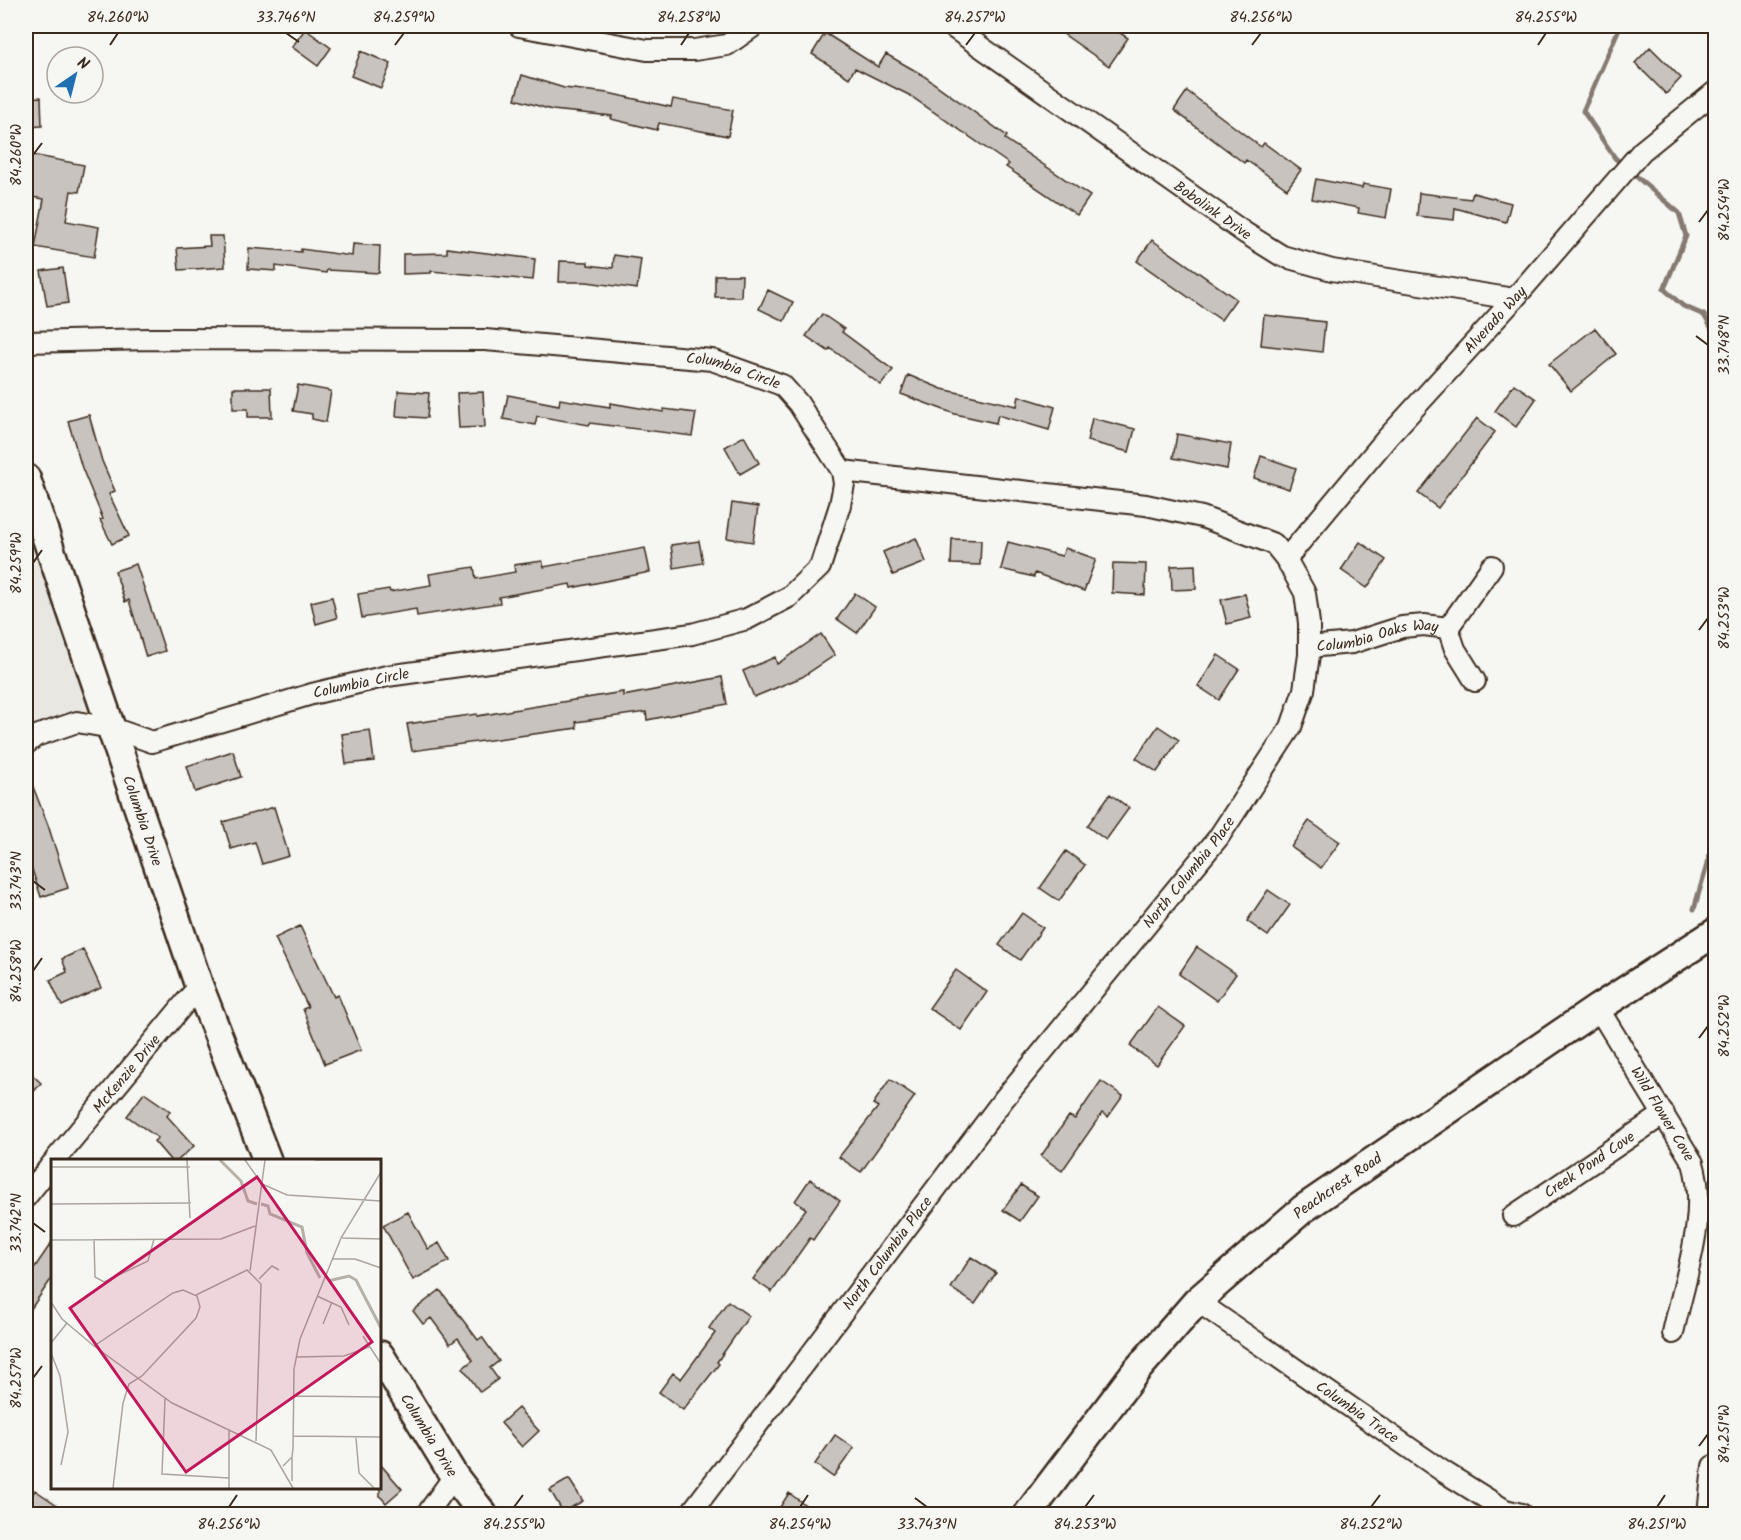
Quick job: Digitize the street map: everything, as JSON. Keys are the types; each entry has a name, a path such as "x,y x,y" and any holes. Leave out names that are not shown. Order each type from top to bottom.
{"main road":[{"name":"Columbia Drive","path":"26,478 199,986 266,1159"},
{"name":"Peachcrest Road","path":"1028,1515 1136,1371 1197,1301 1303,1209 1598,1008 1716,932"},
{"name":"Columbia Drive","path":"381,1357 454,1476 483,1515"}],"street":[{"path":"519,26 647,50 694,50 727,45 754,26"},
{"name":"Bobolink Drive","path":"951,26 1245,234 1282,256 1332,270 1514,299"},
{"name":"Alverado Way","path":"1286,559 1387,438 1514,299 1642,151 1716,91"},
{"name":"Columbia Circle","path":"26,342 150,339 485,340 712,360 782,385 798,403 842,471 844,484 840,505 820,567 789,597 747,619 692,634 387,676 301,697 152,742 112,728 76,722 36,736 26,744"},
{"name":"North Columbia Place","path":"690,1515 1003,1100 1218,838 1291,727 1304,690 1309,647 1305,593 1286,559 1274,544 1245,531 1202,517 1146,505 842,471"},
{"name":"Columbia Oaks Way","path":"1448,628 1491,566"},
{"name":"Columbia Oaks Way","path":"1309,647 1353,643 1402,627 1425,625 1448,628"},
{"name":"Columbia Oaks Way","path":"1448,628 1455,649 1475,681"},
{"name":"McKenzie Drive","path":"58,1159 199,986"},
{"name":"Wild Flower Cove","path":"1598,1008 1693,1162 1699,1183 1696,1223 1673,1333"},
{"name":"Creek Pond Cove","path":"1513,1216 1664,1114"},
{"path":"26,1197 51,1165"},
{"name":"Columbia Trace","path":"1197,1301 1444,1472 1504,1510 1521,1515"},
{"path":"1708,1515 1713,1466"},
{"path":"427,1515 454,1476"}],"shaded area":[{"path":"26,516 101,705 26,745"}],"building":[{"path":"1052,26 1109,26 1128,38 1109,66"},
{"path":"305,29 331,48 318,66 292,47"},
{"path":"825,33 878,67 886,54 921,74 1007,136 1005,139 1090,196 1077,215 1006,167 1009,164 909,95 855,68 849,78 812,54"},
{"path":"1650,47 1681,78 1666,94 1635,63"},
{"path":"361,51 391,64 381,88 351,76"},
{"path":"522,75 564,88 608,93 671,107 673,99 733,110 728,136 659,123 657,130 611,119 612,116 552,110 515,99"},
{"path":"1187,91 1261,147 1264,143 1301,170 1287,189 1246,160 1244,163 1174,110"},
{"path":"41,97 42,126 26,127 26,98"},
{"path":"27,154 84,165 79,192 71,191 66,221 99,227 94,257 35,247 44,199 26,196"},
{"path":"1316,179 1362,188 1363,184 1391,189 1386,218 1358,213 1359,208 1312,199"},
{"path":"1419,193 1471,199 1473,193 1511,203 1506,222 1455,208 1454,220 1417,216"},
{"path":"209,236 223,236 225,267 179,270 177,248 210,246"},
{"path":"1152,240 1236,299 1221,320 1137,261"},
{"path":"353,244 380,246 379,273 327,270 326,273 276,266 276,271 248,269 249,248 301,252 301,249 352,256"},
{"path":"447,248 535,259 533,280 431,271 431,273 403,274 403,254 447,253"},
{"path":"614,255 641,259 637,289 587,282 559,282 560,261 588,262 588,265 613,268"},
{"path":"63,268 68,303 47,306 41,271"},
{"path":"715,275 742,275 741,297 715,297"},
{"path":"768,290 793,302 784,321 759,309"},
{"path":"822,314 844,329 842,332 893,370 881,385 830,348 828,351 806,336"},
{"path":"1264,315 1325,322 1322,352 1261,345"},
{"path":"1595,328 1616,354 1571,391 1549,364"},
{"path":"908,375 942,389 1017,406 1019,396 1055,407 1049,430 998,415 996,423 955,414 901,394"},
{"path":"1514,384 1536,399 1516,427 1495,411"},
{"path":"298,385 331,391 326,422 312,419 312,414 293,411"},
{"path":"233,388 271,388 272,417 248,417 248,409 233,409"},
{"path":"398,391 429,393 427,418 396,416"},
{"path":"483,392 485,427 459,428 457,393"},
{"path":"508,395 559,405 560,399 610,407 610,403 663,412 664,409 696,413 692,436 590,423 589,425 537,416 535,425 503,419"},
{"path":"89,415 102,461 115,491 109,494 129,536 112,544 100,520 103,519 82,468 68,421"},
{"path":"1092,418 1135,429 1129,452 1087,441"},
{"path":"1477,418 1495,432 1438,508 1418,493"},
{"path":"1177,434 1231,444 1227,469 1173,458"},
{"path":"744,436 759,463 740,474 725,447"},
{"path":"1261,456 1296,468 1289,489 1254,478"},
{"path":"732,503 758,507 753,542 727,538"},
{"path":"916,538 926,562 893,575 883,552"},
{"path":"952,539 981,540 980,565 951,564"},
{"path":"699,541 703,563 674,568 671,545"},
{"path":"1008,542 1062,556 1065,548 1096,559 1084,591 1035,573 1034,577 1001,569"},
{"path":"1360,542 1386,560 1367,588 1341,570"},
{"path":"645,548 650,572 571,588 570,584 499,597 500,603 417,616 416,609 362,618 358,594 389,589 390,592 431,585 429,574 474,567 476,579 515,572 514,565 542,561 544,567"},
{"path":"1113,563 1146,564 1145,595 1112,593"},
{"path":"136,564 165,651 146,657 129,600 125,602 115,571"},
{"path":"1195,565 1196,589 1172,590 1171,566"},
{"path":"855,593 875,607 857,633 837,619"},
{"path":"1245,594 1251,618 1227,624 1221,600"},
{"path":"332,597 337,618 316,624 311,602"},
{"path":"821,634 835,655 802,677 754,697 743,671 775,657 777,664"},
{"path":"1218,655 1239,669 1219,700 1198,686"},
{"path":"722,677 727,704 647,720 646,712 576,722 577,728 412,751 407,724 477,714 477,716 623,692 623,696"},
{"path":"1158,726 1179,740 1157,772 1136,758"},
{"path":"370,730 374,761 346,764 342,734"},
{"path":"233,751 241,777 195,792 187,766"},
{"path":"26,769 48,825 68,888 41,897 26,851"},
{"path":"1110,794 1129,808 1106,840 1087,826"},
{"path":"274,807 289,856 262,864 255,842 231,849 223,822"},
{"path":"1309,821 1340,842 1321,868 1291,847"},
{"path":"1066,851 1085,865 1059,901 1040,888"},
{"path":"1268,890 1290,905 1268,936 1247,921"},
{"path":"1022,913 1043,928 1020,960 999,945"},
{"path":"300,926 334,997 338,995 361,1050 325,1064 303,1009 308,1007 275,938"},
{"path":"1197,947 1236,974 1217,1001 1179,974"},
{"path":"83,949 101,988 62,1006 50,980 67,972 62,959"},
{"path":"956,970 987,992 961,1030 929,1008"},
{"path":"1158,1007 1185,1026 1157,1065 1130,1046"},
{"path":"26,1069 41,1083 26,1101"},
{"path":"890,1079 915,1096 861,1172 839,1157 878,1107 873,1104"},
{"path":"1101,1081 1123,1096 1108,1117 1102,1113 1062,1171 1041,1156 1069,1116 1075,1119"},
{"path":"144,1093 170,1111 167,1116 194,1146 179,1159 169,1159 154,1141 158,1138 127,1116"},
{"path":"810,1179 840,1201 813,1240 810,1238 772,1292 753,1279 806,1209 795,1201"},
{"path":"1021,1185 1038,1196 1020,1221 1003,1210"},
{"path":"408,1212 428,1249 439,1243 449,1261 413,1280 383,1225"},
{"path":"51,1243 51,1279 26,1316 26,1280"},
{"path":"971,1257 996,1273 975,1304 951,1288"},
{"path":"440,1290 478,1340 482,1337 499,1361 490,1368 498,1379 480,1392 463,1368 473,1360 458,1338 450,1344 431,1318 423,1324 413,1311"},
{"path":"728,1301 749,1316 717,1362 719,1364 683,1410 659,1392 673,1373 681,1379 715,1333 709,1328"},
{"path":"518,1408 539,1431 522,1447 501,1423"},
{"path":"835,1435 854,1448 833,1477 815,1464"},
{"path":"381,1465 402,1489 386,1503 380,1496"},
{"path":"569,1479 583,1501 563,1512 550,1490"},
{"path":"35,1490 57,1505 51,1515 26,1515 26,1505"},
{"path":"789,1493 819,1515 775,1515"}],"waterway":[{"path":"1620,26 1583,111 1615,158 1679,213 1686,236 1664,289 1683,306 1704,315 1716,336"},
{"path":"1694,909 1716,834"}]}
